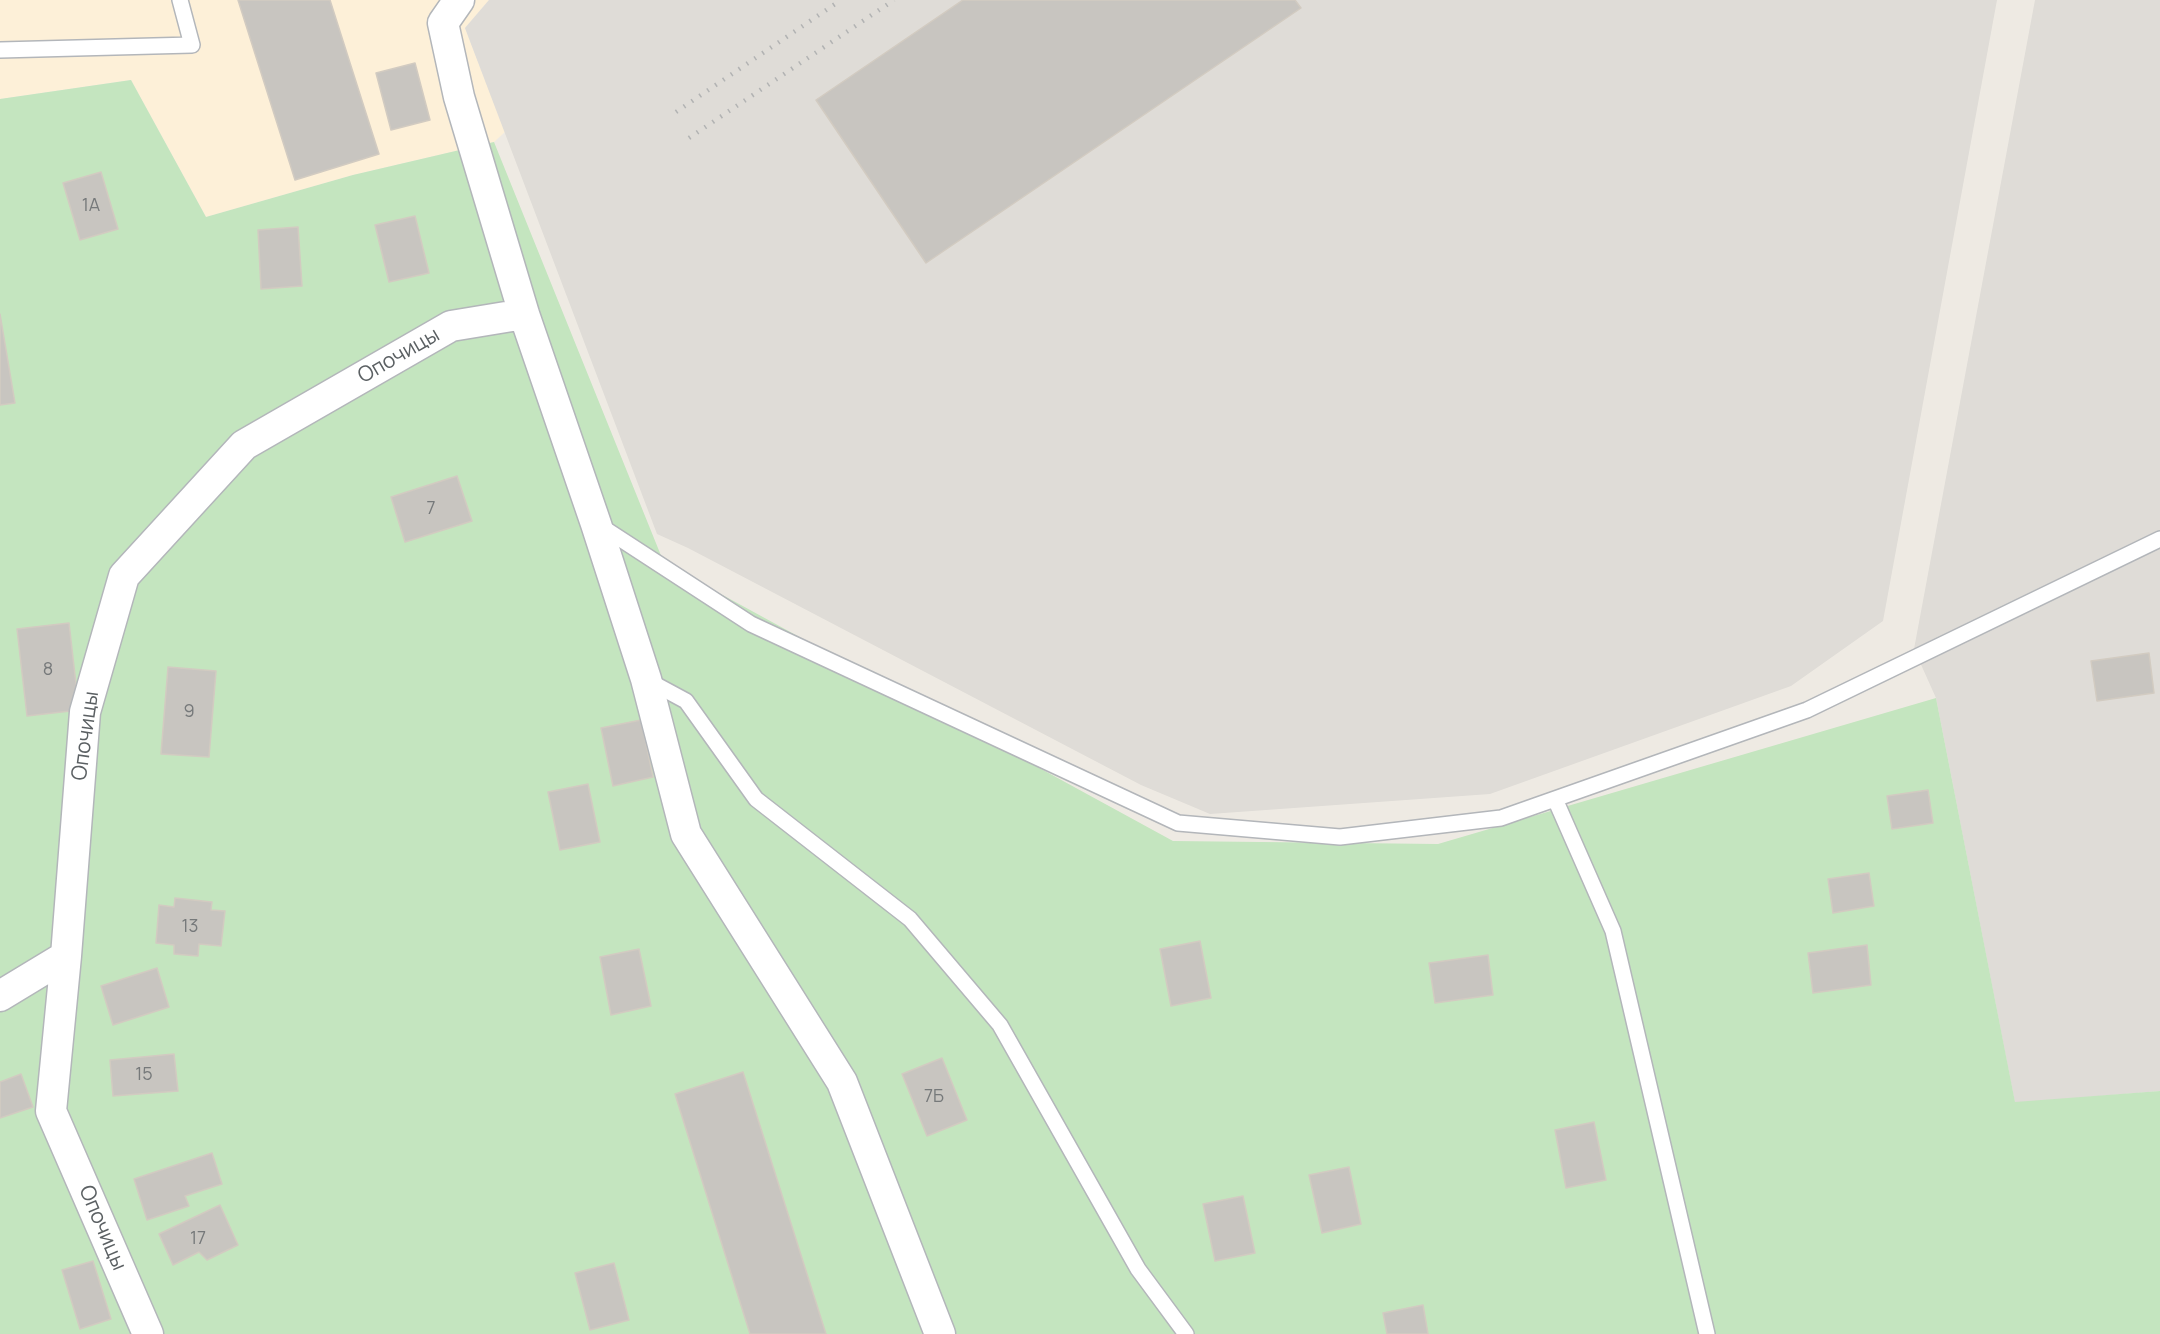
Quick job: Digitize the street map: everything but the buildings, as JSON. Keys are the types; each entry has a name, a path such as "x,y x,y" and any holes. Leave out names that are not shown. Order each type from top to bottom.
{"street":[{"path":"459,0 443,22 459,98 524,314 646,679 686,834 842,1082 939,1334"},
{"name":"Опочицы","path":"148,1334 51,1111 85,712 124,576 244,445 451,326 524,314"},
{"path":"0,996 66,956"}],"lane":[{"path":"0,50 192,45 180,0"},
{"path":"596,524 751,624 1178,823 1340,837 1501,818 1807,710 2160,539"},
{"path":"646,679 686,701 756,799 910,919 1000,1025 1138,1269 1186,1334"},
{"path":"1555,799 1613,931 1707,1334"}],"shaded area":[{"path":"0,0 489,0 465,28 505,132 494,142 353,175 206,217 131,80 0,99"},
{"path":"489,0 1997,0 1883,621 1791,686 1490,794 1210,814 1141,785 688,548 657,534 465,28"},
{"path":"2035,0 2160,0 2160,1091 2015,1103 1936,698 1914,649"}],"green space":[{"path":"131,80 206,217 353,175 494,142 664,563 1173,841 1438,844 1936,698 2015,1102 2160,1091 2160,1334 0,1334 0,99"}],"railway":[{"path":"676,112 841,0"},
{"path":"689,138 894,0"}]}
